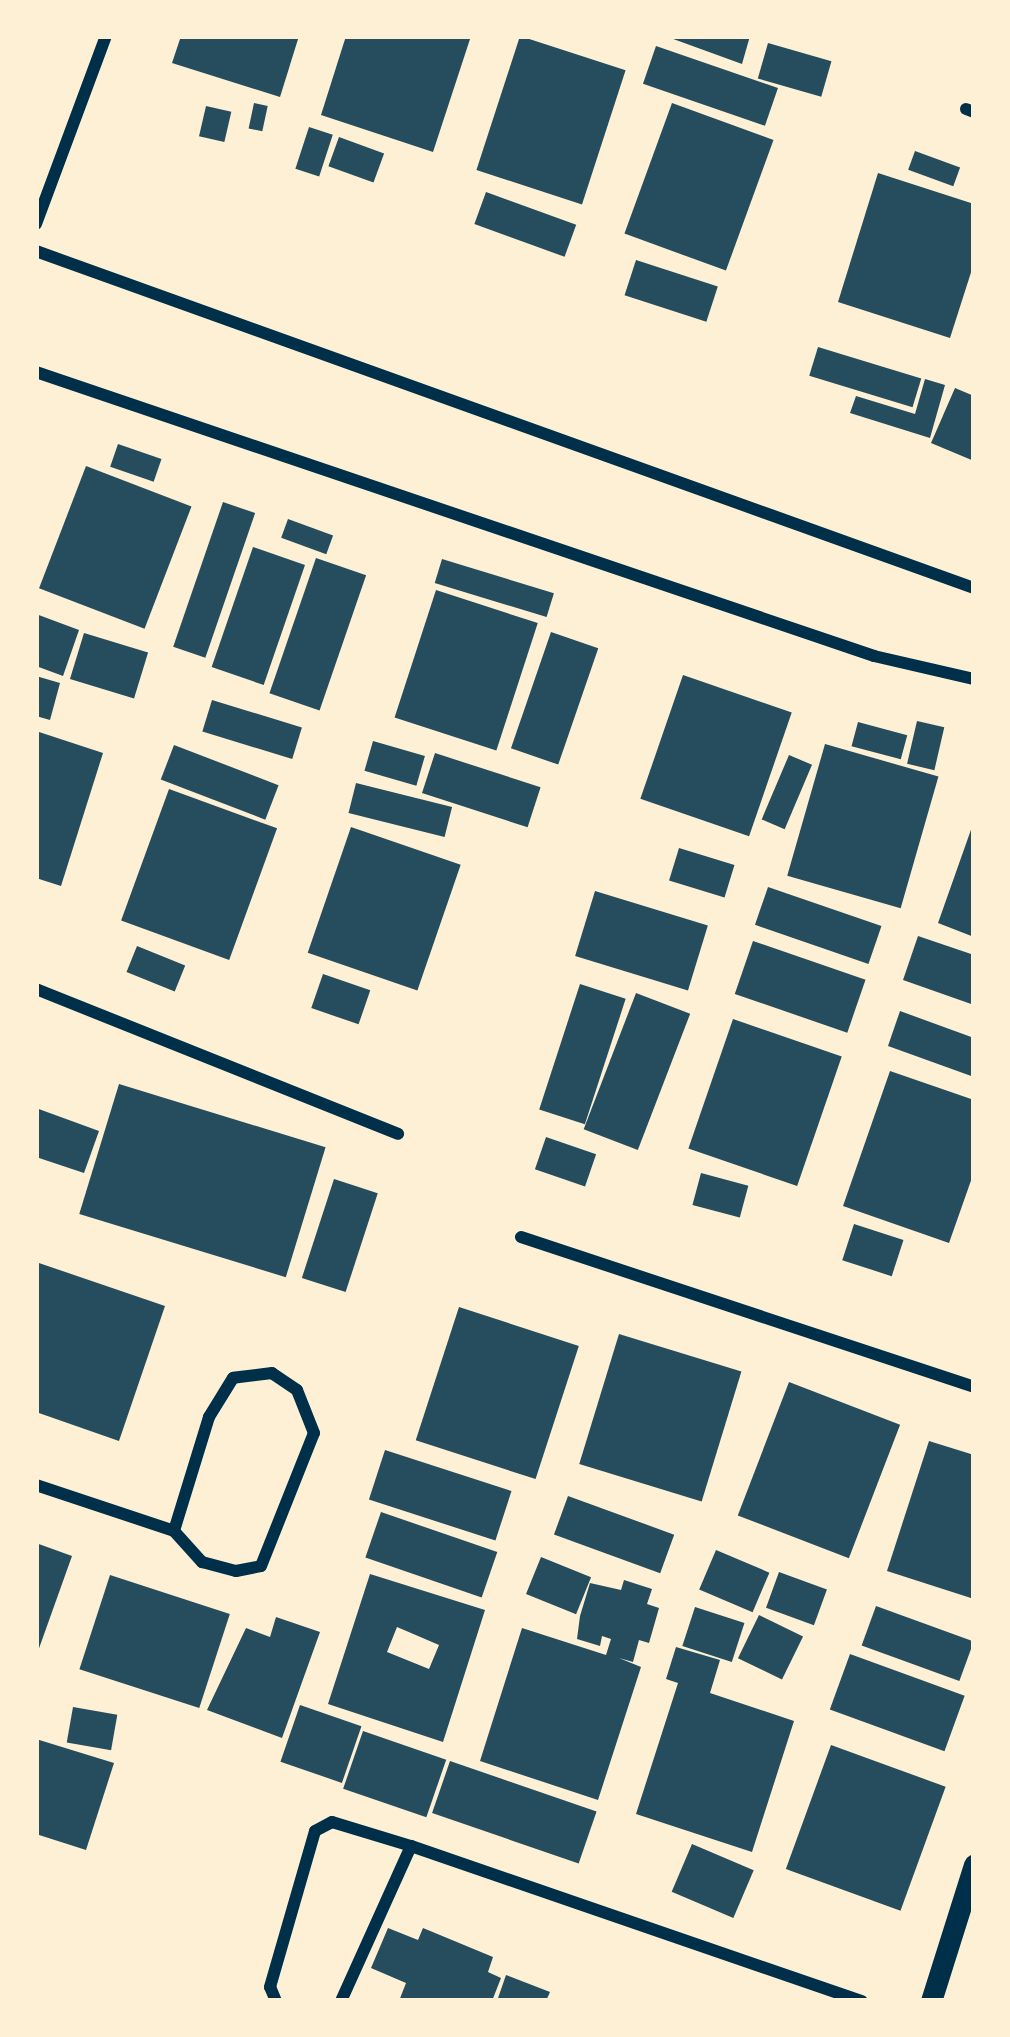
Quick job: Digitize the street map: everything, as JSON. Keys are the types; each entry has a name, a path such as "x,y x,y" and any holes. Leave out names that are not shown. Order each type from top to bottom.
{"street":[{"path":"36,224 106,36"},
{"path":"36,251 974,588"},
{"path":"36,372 874,656 974,680"},
{"path":"36,988 398,1134"},
{"path":"521,1237 974,1387"},
{"path":"36,1485 173,1531 202,1562 236,1571 261,1566 314,1433 297,1390 272,1372 233,1378 209,1417 173,1531"},
{"path":"276,2001 270,1987 315,1831 332,1822 862,2001"},
{"path":"341,2001 411,1846"},
{"path":"931,2001 974,1864"}],"building":[{"path":"181,36 299,36 280,97 172,63"},
{"path":"346,36 471,36 433,152 321,115"},
{"path":"520,36 626,70 582,204 476,170"},
{"path":"665,36 750,36 742,64"},
{"path":"768,43 831,61 821,97 758,79"},
{"path":"656,46 778,88 765,126 643,84"},
{"path":"254,103 268,106 262,131 249,128"},
{"path":"672,103 773,140 726,271 624,234"},
{"path":"206,106 231,112 224,142 199,136"},
{"path":"309,127 333,135 319,177 295,169"},
{"path":"339,137 384,153 374,183 328,166"},
{"path":"915,151 960,167 953,186 908,170"},
{"path":"878,173 974,204 974,263 950,338 838,302"},
{"path":"486,192 576,225 565,257 474,224"},
{"path":"636,260 718,287 706,322 625,295"},
{"path":"818,347 921,379 913,407 809,376"},
{"path":"925,379 945,385 930,438 850,413 856,396 915,414"},
{"path":"955,388 974,396 974,461 931,443"},
{"path":"118,444 161,459 154,482 110,467"},
{"path":"86,466 191,506 145,629 39,588"},
{"path":"223,502 255,513 205,658 173,647"},
{"path":"288,519 333,535 326,554 281,538"},
{"path":"253,547 305,565 264,685 212,667"},
{"path":"316,558 366,575 320,710 269,693"},
{"path":"442,559 554,593 547,617 435,583"},
{"path":"436,590 538,623 496,751 395,717"},
{"path":"36,614 79,630 63,676 36,666"},
{"path":"551,632 598,648 558,765 511,748"},
{"path":"84,633 148,653 134,698 70,679"},
{"path":"683,675 792,712 749,836 640,799"},
{"path":"36,676 60,683 50,720 36,716"},
{"path":"212,700 302,727 292,759 202,732"},
{"path":"917,721 944,727 934,770 907,764"},
{"path":"858,722 907,735 901,759 852,746"},
{"path":"36,731 103,753 61,886 36,878"},
{"path":"373,741 425,756 416,786 364,771"},
{"path":"825,744 938,777 901,908 787,876"},
{"path":"174,745 279,785 265,820 161,780"},
{"path":"435,753 541,787 528,827 422,793"},
{"path":"789,755 812,765 785,829 762,819"},
{"path":"356,783 452,807 445,837 349,813"},
{"path":"169,789 277,828 229,960 121,921"},
{"path":"974,824 974,937 938,923"},
{"path":"351,827 461,865 417,991 308,953"},
{"path":"679,848 734,865 725,897 669,881"},
{"path":"768,887 881,926 868,964 755,925"},
{"path":"595,891 708,925 688,991 575,956"},
{"path":"918,936 974,955 974,1005 903,980"},
{"path":"753,941 866,980 847,1033 735,994"},
{"path":"137,946 185,965 175,991 127,972"},
{"path":"323,974 370,990 359,1024 311,1008"},
{"path":"580,984 626,999 585,1124 539,1110"},
{"path":"636,993 690,1014 638,1150 584,1129"},
{"path":"900,1011 974,1038 974,1077 888,1046"},
{"path":"733,1019 842,1056 797,1186 688,1149"},
{"path":"890,1071 974,1100 974,1172 949,1243 843,1206"},
{"path":"119,1084 326,1147 286,1277 79,1214"},
{"path":"36,1108 99,1131 84,1173 36,1157"},
{"path":"546,1137 596,1154 585,1186 535,1169"},
{"path":"701,1173 748,1186 740,1218 692,1205"},
{"path":"334,1179 378,1193 346,1292 302,1278"},
{"path":"854,1224 903,1240 892,1276 842,1260"},
{"path":"36,1262 165,1306 119,1441 36,1412"},
{"path":"459,1307 579,1346 536,1479 416,1440"},
{"path":"619,1334 741,1371 702,1501 579,1464"},
{"path":"789,1382 900,1425 849,1558 738,1516"},
{"path":"929,1441 974,1455 974,1599 887,1571"},
{"path":"385,1450 511,1491 495,1541 369,1499"},
{"path":"568,1496 674,1535 660,1573 554,1535"},
{"path":"381,1512 497,1552 482,1597 365,1557"},
{"path":"36,1543 72,1556 37,1654 36,1654"},
{"path":"716,1550 769,1573 753,1612 699,1590"},
{"path":"541,1557 591,1577 576,1614 526,1594"},
{"path":"779,1572 827,1589 814,1625 766,1608"},
{"path":"370,1574 485,1610 443,1742 328,1704","holes":["397,1627 439,1645 429,1669 387,1652"]},
{"path":"110,1575 230,1614 199,1708 79,1669"},
{"path":"624,1580 652,1589 647,1604 659,1608 649,1643 639,1640 633,1662 619,1658 641,1667 598,1800 480,1761 522,1628 606,1655 611,1639 602,1636 600,1646 577,1639 580,1616 590,1583 621,1590"},
{"path":"876,1606 974,1642 959,1681 862,1645"},
{"path":"695,1607 744,1623 732,1662 682,1646"},
{"path":"759,1615 803,1636 782,1680 738,1658"},
{"path":"276,1617 320,1632 282,1738 207,1710 246,1628 270,1637"},
{"path":"676,1647 720,1660 710,1693 794,1721 752,1852 636,1814 678,1683 666,1679"},
{"path":"850,1654 965,1696 944,1751 830,1709"},
{"path":"300,1705 361,1726 342,1783 280,1762"},
{"path":"73,1707 117,1715 111,1750 67,1742"},
{"path":"363,1731 446,1760 426,1817 343,1789"},
{"path":"36,1739 114,1763 86,1850 36,1834"},
{"path":"831,1745 946,1787 900,1911 786,1869"},
{"path":"450,1761 597,1811 579,1863 432,1813"},
{"path":"692,1844 754,1870 733,1918 672,1892"},
{"path":"388,1928 418,1940 423,1928 493,1957 488,1972 501,1978 492,2001 399,2001 406,1983 371,1968"},
{"path":"506,1975 550,1992 546,2001 497,2001"}]}
